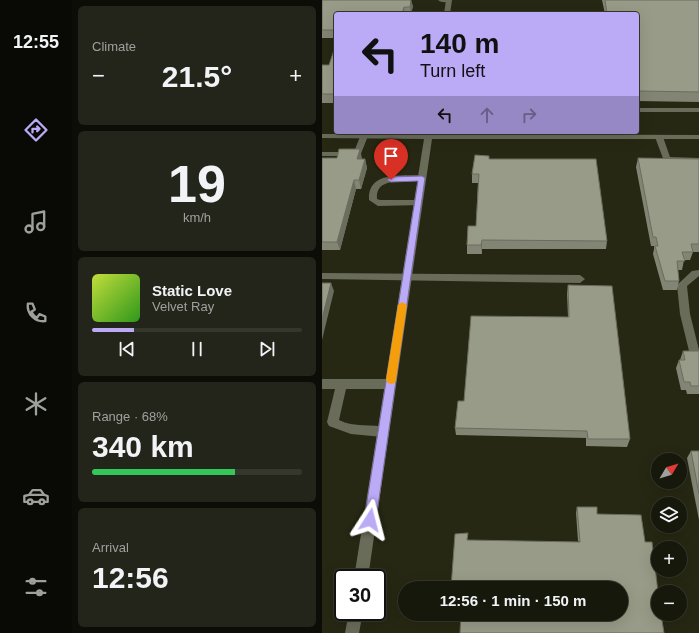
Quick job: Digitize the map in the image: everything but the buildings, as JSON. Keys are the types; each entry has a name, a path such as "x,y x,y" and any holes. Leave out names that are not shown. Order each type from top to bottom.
{"street":[{"path":"441,0 449,0 447,12"},
{"path":"639,110 699,110"},
{"path":"362,569 428,134"},
{"path":"322,136 428,134 598,134 699,137"},
{"path":"322,154 357,154 364,136"},
{"path":"659,137 667,160 699,160"},
{"path":"418,203 378,203 373,200 371,193 373,187 380,182 422,178"},
{"path":"699,273 695,273 682,285 686,314 695,354 699,355"},
{"path":"322,276 580,279"},
{"path":"322,384 391,384"},
{"path":"341,384 333,422 339,427 347,429 383,432"},
{"path":"352,633 354,621"}],"shaded area":[{"path":"322,0 699,0 699,633 322,633"}],"slow traffic":[{"path":"391,380 402,305"}],"route":[{"path":"370,520 422,178 391,180"}]}
